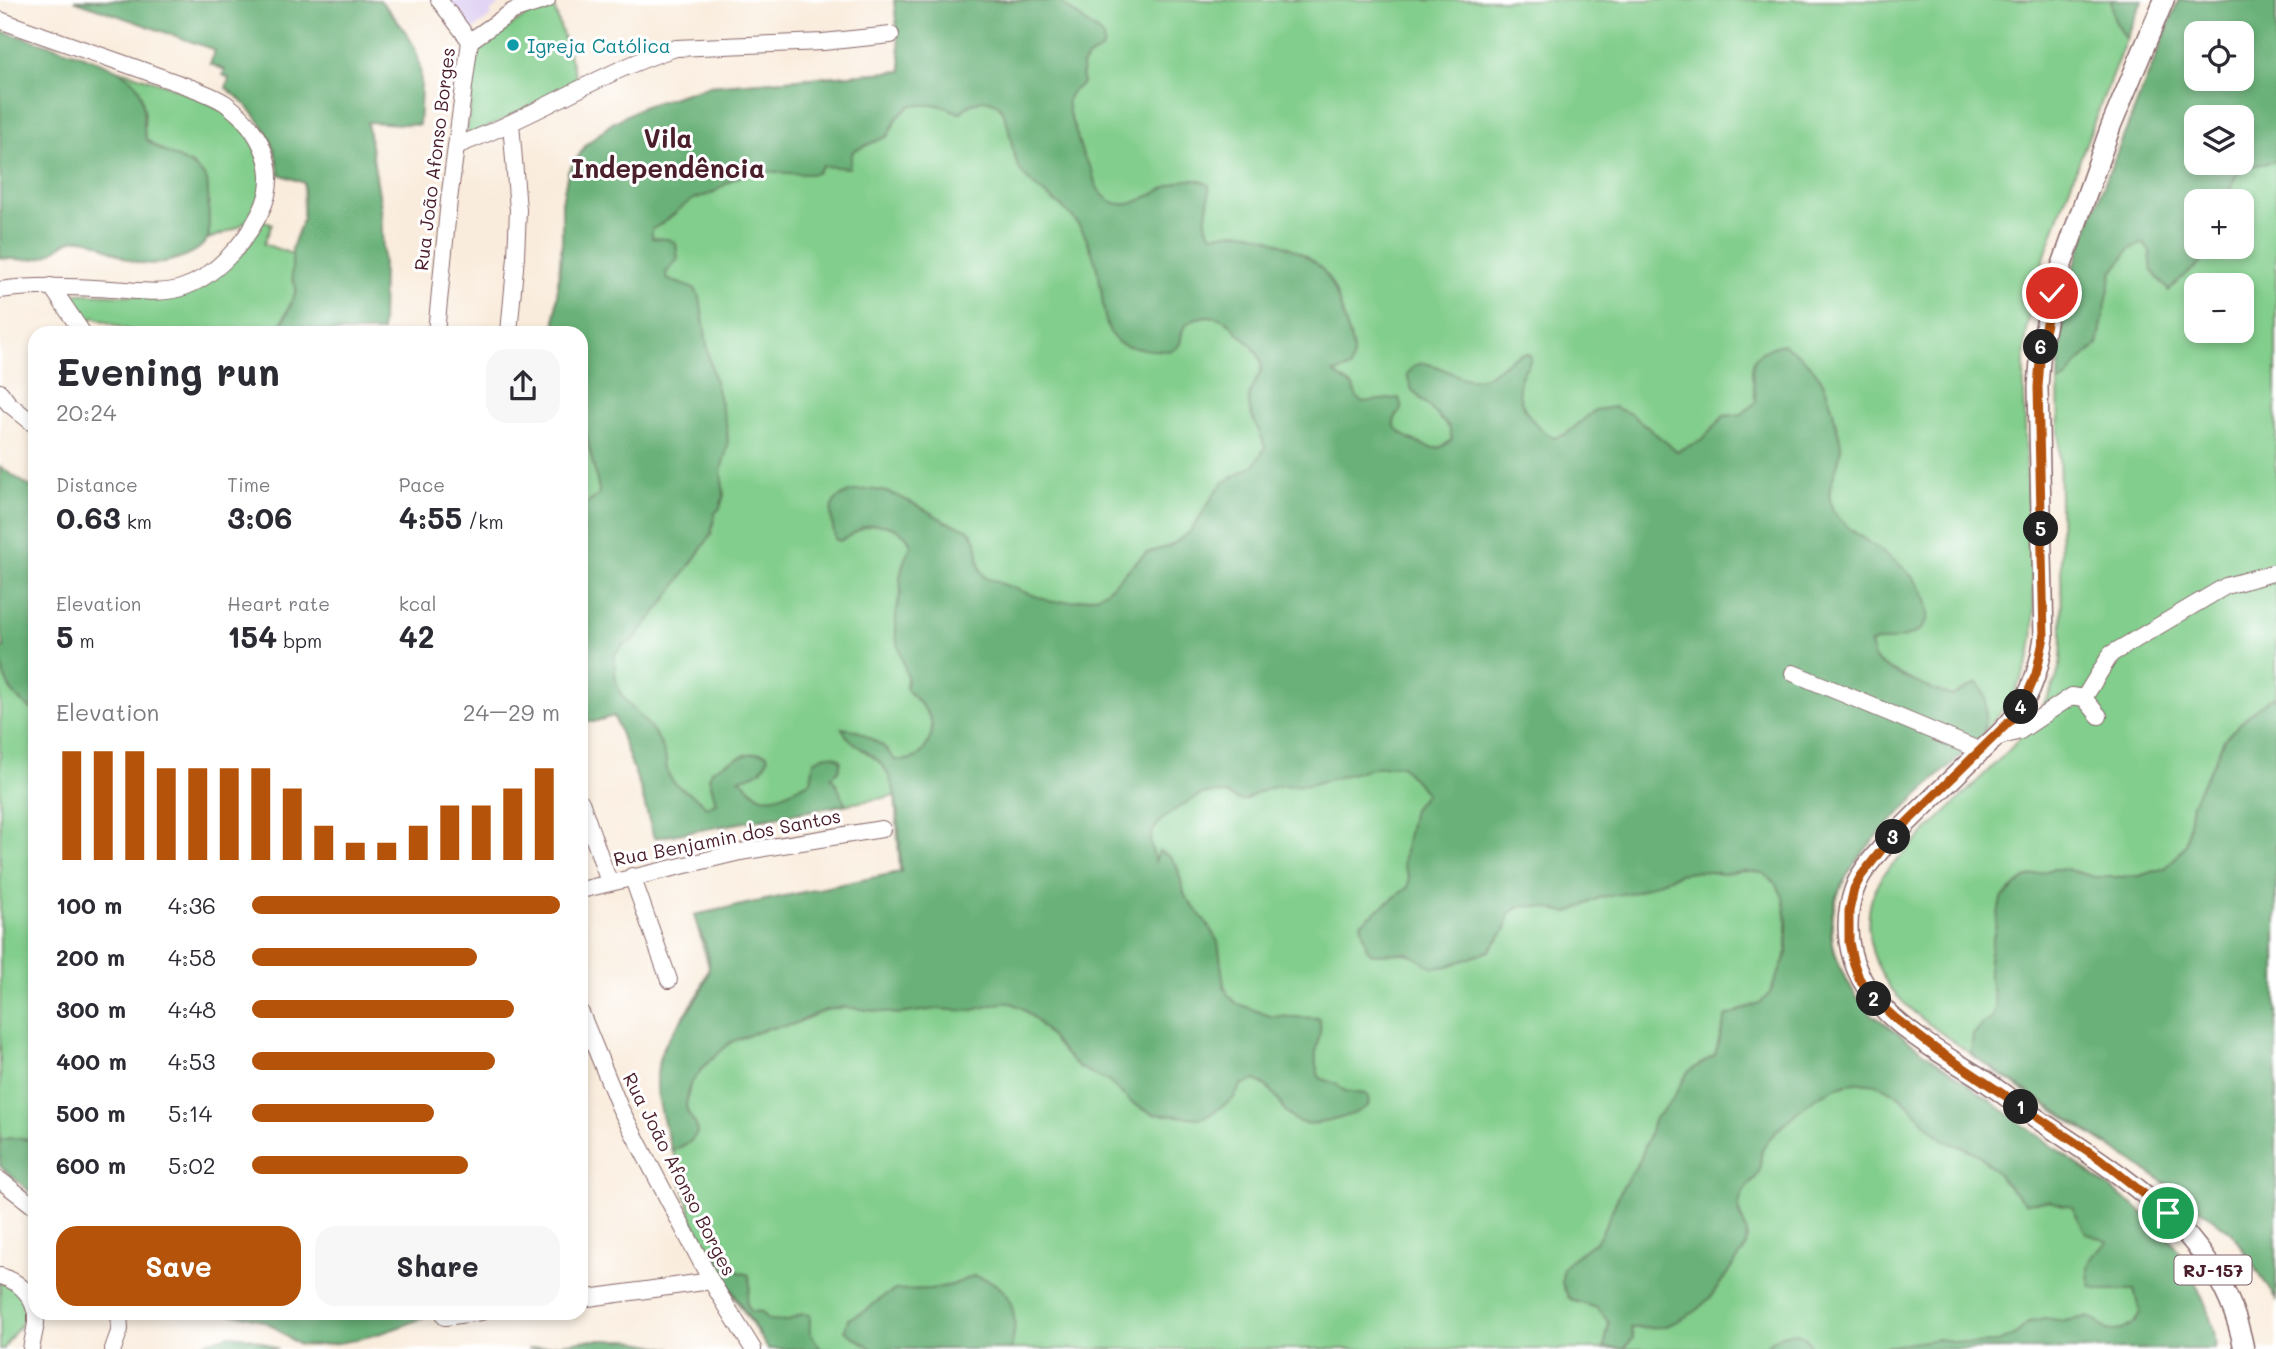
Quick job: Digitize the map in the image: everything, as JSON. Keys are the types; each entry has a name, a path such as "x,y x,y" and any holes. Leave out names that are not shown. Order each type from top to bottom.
{"main road":[{"name":"RJ-157","path":"2164,0 2111,126 2052,293 2041,348 2038,387 2044,637 2036,674 2023,704 1988,744 1890,839 1861,876 1854,889 1848,923 1849,942 1859,978 1869,994 1895,1018 1937,1050 2100,1159 2168,1213 2209,1263 2225,1292 2242,1343"}],"street":[{"name":"Rua João Afonso Borges","path":"437,326 470,41 439,0"},
{"path":"470,41 531,0"},
{"path":"513,11 547,0"},
{"path":"0,20 145,71 223,102 252,130 270,167 269,191 250,232 226,260 181,288 163,291 51,286 0,290"},
{"path":"456,146 511,123 605,77 676,48 823,42 891,34"},
{"path":"510,326 518,210 511,123"},
{"path":"51,286 78,326"},
{"path":"0,392 9,404 28,419"},
{"path":"2084,698 2111,654 2226,586 2276,572"},
{"path":"1793,673 1988,744 2020,731 2073,696 2084,698 2099,716"},
{"path":"588,822 609,882"},
{"name":"Rua Benjamin dos Santos","path":"588,888 740,852 882,829"},
{"path":"632,876 669,980"},
{"name":"Rua João Afonso Borges","path":"588,1030 620,1108 711,1281 753,1349"},
{"path":"0,1180 28,1202"},
{"path":"0,1276 24,1289 28,1297"},
{"path":"588,1298 711,1281"},
{"path":"31,1349 36,1320"},
{"path":"113,1349 120,1329 119,1320"}],"shaded area":[{"path":"445,0 503,2 473,30 467,23 464,25"}],"green space":[{"path":"74,0 380,0 406,32 418,57 420,70 419,125 367,122 381,206 382,326 281,326 297,290 292,277 292,248 303,218 304,183 279,174 274,149 262,125 246,105 226,88 229,78 223,75 225,70 210,64 215,50"},
{"path":"894,0 2142,0 2052,235 2029,317 2024,377 2034,616 2033,642 2026,668 2001,711 1964,752 1883,829 1851,869 1833,912 1837,959 1869,1012 2141,1211 2163,1231 2176,1247 2200,1292 2212,1324 2215,1349 768,1349 735,1298 693,1221 662,1113 657,1088 659,1059 665,1045 699,993 709,967 694,915 900,872 895,796 654,838 640,787 614,716 588,722 588,326 555,326 562,242 562,203 568,172 586,145 611,124 642,107 709,86 902,71"},
{"path":"894,0 1059,1 1102,35 1104,43 1102,49 1082,65 1083,83 1071,93 1068,101 1082,152 1098,189 1111,201 1124,204 1138,201 1180,182 1195,180 1209,185 1206,225 1213,235 1239,232 1258,235 1295,250 1315,262 1333,286 1352,345 1350,368 1334,373 1353,387 1361,402 1399,398 1402,408 1394,421 1396,427 1405,436 1432,448 1445,445 1452,439 1449,427 1412,390 1407,375 1413,367 1420,364 1435,366 1461,377 1478,379 1493,373 1512,358 1527,353 1531,357 1519,386 1522,404 1533,421 1554,438 1566,434 1595,410 1614,407 1631,414 1677,451 1701,441 1724,416 1742,414 1756,402 1752,371 1756,357 1762,352 1783,344 1806,361 1820,378 1830,399 1841,446 1830,492 1833,511 1849,528 1908,573 1925,596 1928,610 1923,627 1908,636 1870,643 1875,659 1900,675 1952,696 1977,683 1986,701 1984,733 1885,828 1847,876 1836,900 1831,925 1834,952 1847,981 1869,1012 2141,1211 2163,1231 2176,1247 2200,1292 2212,1324 2215,1349 1872,1349 1938,1339 1972,1344 1995,1343 2015,1335 2029,1322 2045,1318 2064,1321 2087,1317 2094,1319 2107,1330 2122,1330 2134,1323 2140,1313 2134,1290 2100,1290 2091,1287 2088,1266 2108,1242 2086,1233 2072,1207 2048,1201 2026,1203 1977,1154 1943,1139 1896,1094 1874,1084 1860,1083 1845,1085 1818,1097 1794,1114 1767,1141 1762,1151 1758,1174 1743,1192 1739,1203 1747,1234 1744,1250 1710,1298 1693,1313 1665,1327 1631,1328 1633,1338 1624,1349 1604,1348 1609,1323 1597,1308 1568,1297 1562,1283 1563,1269 1602,1233 1622,1188 1640,1160 1655,1118 1672,1100 1688,1072 1715,1055 1726,1016 1760,1003 1770,993 1787,953 1787,922 1783,897 1777,885 1763,873 1742,871 1722,874 1701,871 1679,874 1636,892 1601,897 1568,913 1544,907 1522,906 1510,913 1506,929 1489,951 1448,966 1434,968 1407,953 1372,954 1367,949 1361,923 1408,887 1409,878 1403,864 1407,838 1413,809 1426,793 1401,765 1376,767 1309,785 1278,786 1245,800 1238,800 1223,793 1202,794 1161,820 1153,831 1150,842 1155,861 1159,851 1169,856 1177,866 1185,896 1218,942 1228,995 1236,1003 1270,1016 1319,1018 1316,1060 1320,1078 1337,1084 1345,1091 1366,1094 1369,1099 1368,1106 1361,1110 1330,1121 1300,1122 1293,1119 1274,1093 1255,1080 1241,1085 1233,1099 1209,1115 1199,1118 1152,1114 1132,1103 1109,1082 1080,1068 1036,1020 1011,1003 969,1011 937,1009 899,1014 844,1007 826,1010 791,1025 765,1029 731,1042 704,1066 690,1085 686,1105 697,1133 690,1142 672,1151 660,1106 657,1072 663,1049 695,1002 707,978 708,953 694,915 901,872 898,815 893,786 881,764 855,744 842,728 856,730 883,746 895,760 908,760 917,756 931,736 930,718 906,688 907,676 896,637 900,577 911,546 904,535 885,525 870,525 839,541 835,539 831,514 834,502 847,493 861,490 887,492 967,529 976,540 980,566 986,578 1052,602 1073,601 1106,591 1146,553 1170,546 1191,531 1224,482 1254,465 1265,448 1249,404 1250,393 1261,369 1260,359 1254,348 1229,323 1212,316 1200,317 1185,326 1180,344 1175,349 1156,350 1119,343 1110,332 1106,320 1099,276 1086,238 1072,216 1036,187 1020,170 1003,111 994,102 983,100 968,106 960,113 939,105 911,105 897,118 888,136 853,151 849,168 822,166 817,173 747,174 712,193 692,200 652,229 652,238 668,239 676,243 678,259 666,273 667,279 695,289 700,297 709,358 727,428 728,445 721,471 724,495 720,508 715,513 711,535 662,605 632,642 623,645 615,654 617,683 625,699 659,740 667,769 675,784 706,807 716,803 709,777 712,770 755,753 767,754 768,758 756,773 739,779 757,794 769,798 811,781 814,761 832,755 838,758 841,761 839,770 831,777 846,804 654,838 640,787 614,716 588,722 588,502 598,496 599,490 588,444 588,326 555,326 562,242 562,202 568,172 586,145 611,124 642,107 709,86 902,71"},
{"path":"2111,0 2142,0 2126,39 2114,19"},
{"path":"2179,0 2276,0 2276,1299 2232,1233 2201,1208 1988,1066 1908,1007 1884,978 1869,939 1869,912 1884,873 2011,748 2037,717 2056,680 2061,660 2062,631 2058,377 2065,305 2072,273 2103,187"},
{"path":"2179,0 2276,0 2276,161 2254,166 2254,105 2184,105 2184,175 2237,175 2231,189 2184,189 2184,259 2205,259 2184,273 2169,291 2152,271 2150,251 2143,243 2130,249 2112,273 2098,344 2066,379 2058,384 2061,333 2072,273 2103,187"},
{"path":"553,4 578,83 466,138 477,49 533,11"},
{"path":"0,31 75,53 130,78 141,93 146,139 194,167 207,180 209,235 203,245 177,259 148,264 132,261 96,243 81,239 65,243 48,255 38,258 0,258"},
{"path":"117,69 208,102 239,124 250,137 267,178 248,219 234,229 208,239 208,190 193,165 163,152 146,139 145,112"},
{"path":"262,220 272,224 264,244 292,254 296,290 280,326 117,326 94,317 84,326 61,293 175,297"},
{"path":"0,467 28,485 28,1139 0,1140 0,648 4,647 0,624"},
{"path":"0,467 28,485 28,707 13,693 4,677 0,658 0,648 4,647 0,624"},
{"path":"2276,695 2276,1299 2232,1233 2170,1186 1971,1054 1973,1035 1991,1019 1996,1006 1989,977 1989,958 2001,899 2025,878 2052,869 2066,869 2094,877 2115,877 2139,876 2165,868 2186,844 2192,803 2224,739 2256,708"},
{"path":"28,1139 28,1190 0,1166 0,1140"},
{"path":"712,1257 729,1260 739,1272 749,1275 750,1287 746,1302 751,1311 762,1312 769,1320 787,1321 802,1314 810,1315 810,1333 821,1349 768,1349"},
{"path":"973,1276 997,1285 1010,1302 1014,1324 1011,1349 873,1349 845,1331 848,1319 867,1310 895,1290 930,1289 952,1285"},
{"path":"0,1282 17,1288 28,1311 4,1349 0,1349"},
{"path":"259,1320 417,1320 368,1337 315,1345 299,1345"},
{"path":"1791,1333 1804,1337 1812,1349 1733,1349 1764,1347 1781,1335"},
{"path":"229,1335 254,1339 277,1349 196,1349 204,1343"},
{"path":"587,1340 629,1340 672,1349 527,1349"}],"place":[{"name":"Igreja Católica","path":"513,45"}],"district":[{"name":"Vila Independência","path":"668,153"}],"route":[{"path":"2052,293 2041,348 2038,387 2044,637 2036,674 2023,704 1999,734 1890,839 1872,860 1854,889 1849,911 1849,942 1859,978 1880,1006 1937,1050 2100,1159 2168,1213"}]}
